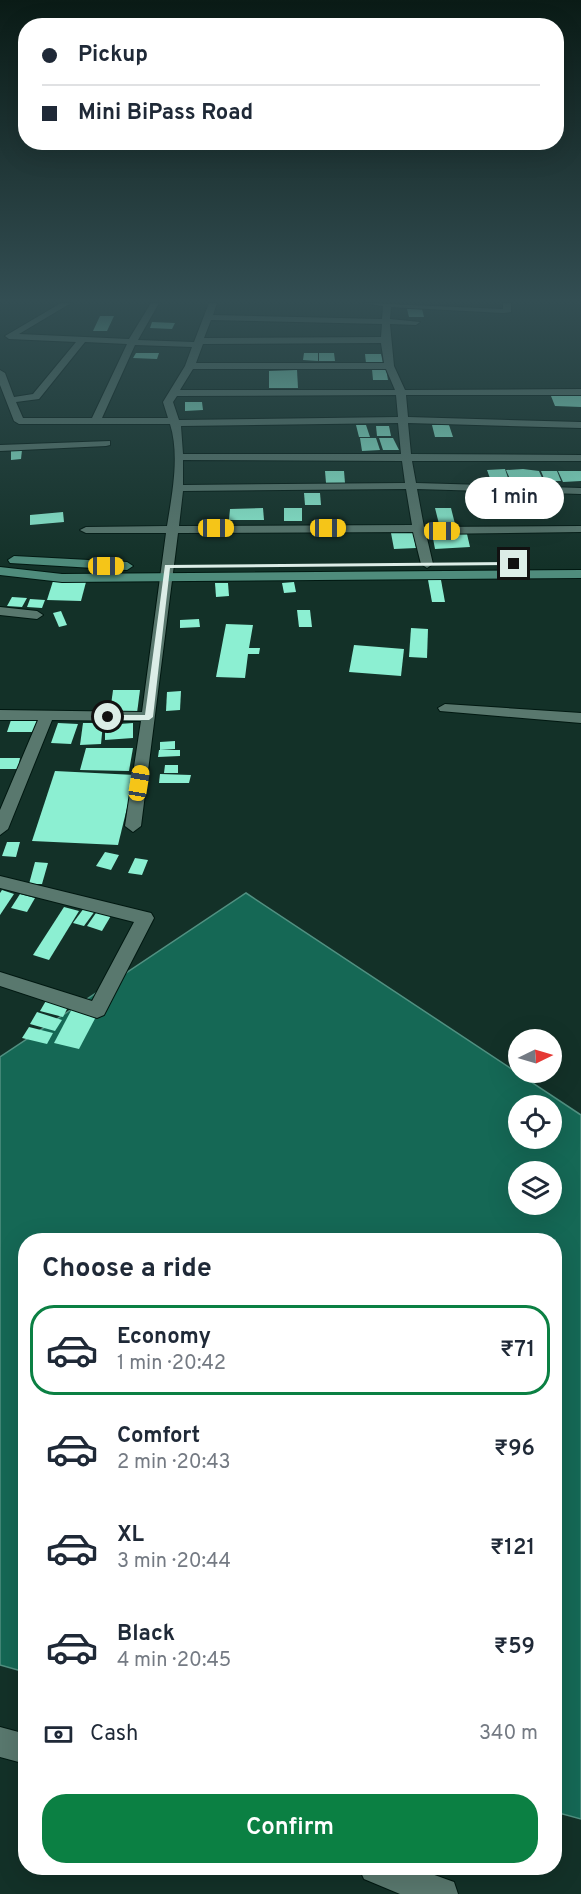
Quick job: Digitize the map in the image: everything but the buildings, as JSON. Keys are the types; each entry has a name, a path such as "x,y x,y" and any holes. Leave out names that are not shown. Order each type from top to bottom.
{"street":[{"path":"7,391 19,421 402,420 581,424"},
{"path":"11,400 36,397 41,391"},
{"path":"96,421 109,391"},
{"path":"401,392 406,456 427,564"},
{"path":"133,826 178,488 176,422 168,402 172,393 581,392"},
{"path":"0,448 106,443"},
{"path":"178,457 581,458"},
{"path":"178,488 411,486 581,490"},
{"path":"86,530 171,528 581,529"},
{"path":"0,559 166,572 581,574"},
{"path":"0,571 62,578 166,572 427,564 581,563"},
{"path":"0,611 38,615"},
{"path":"445,708 581,718"},
{"path":"0,715 149,717"},
{"path":"0,829 46,717"},
{"path":"0,882 145,918 97,1010 0,979"},
{"path":"0,1742 18,1747"},
{"path":"393,1875 442,1894"}],"shaded area":[{"path":"246,893 508,1067 508,1083 533,1083 551,1095 508,1095 508,1149 562,1149 562,1102 581,1115 581,1819 562,1814 562,1233 18,1233 18,1670 0,1665 0,1057"}],"route":[{"path":"108,717 149,717 167,566 514,564"}]}
